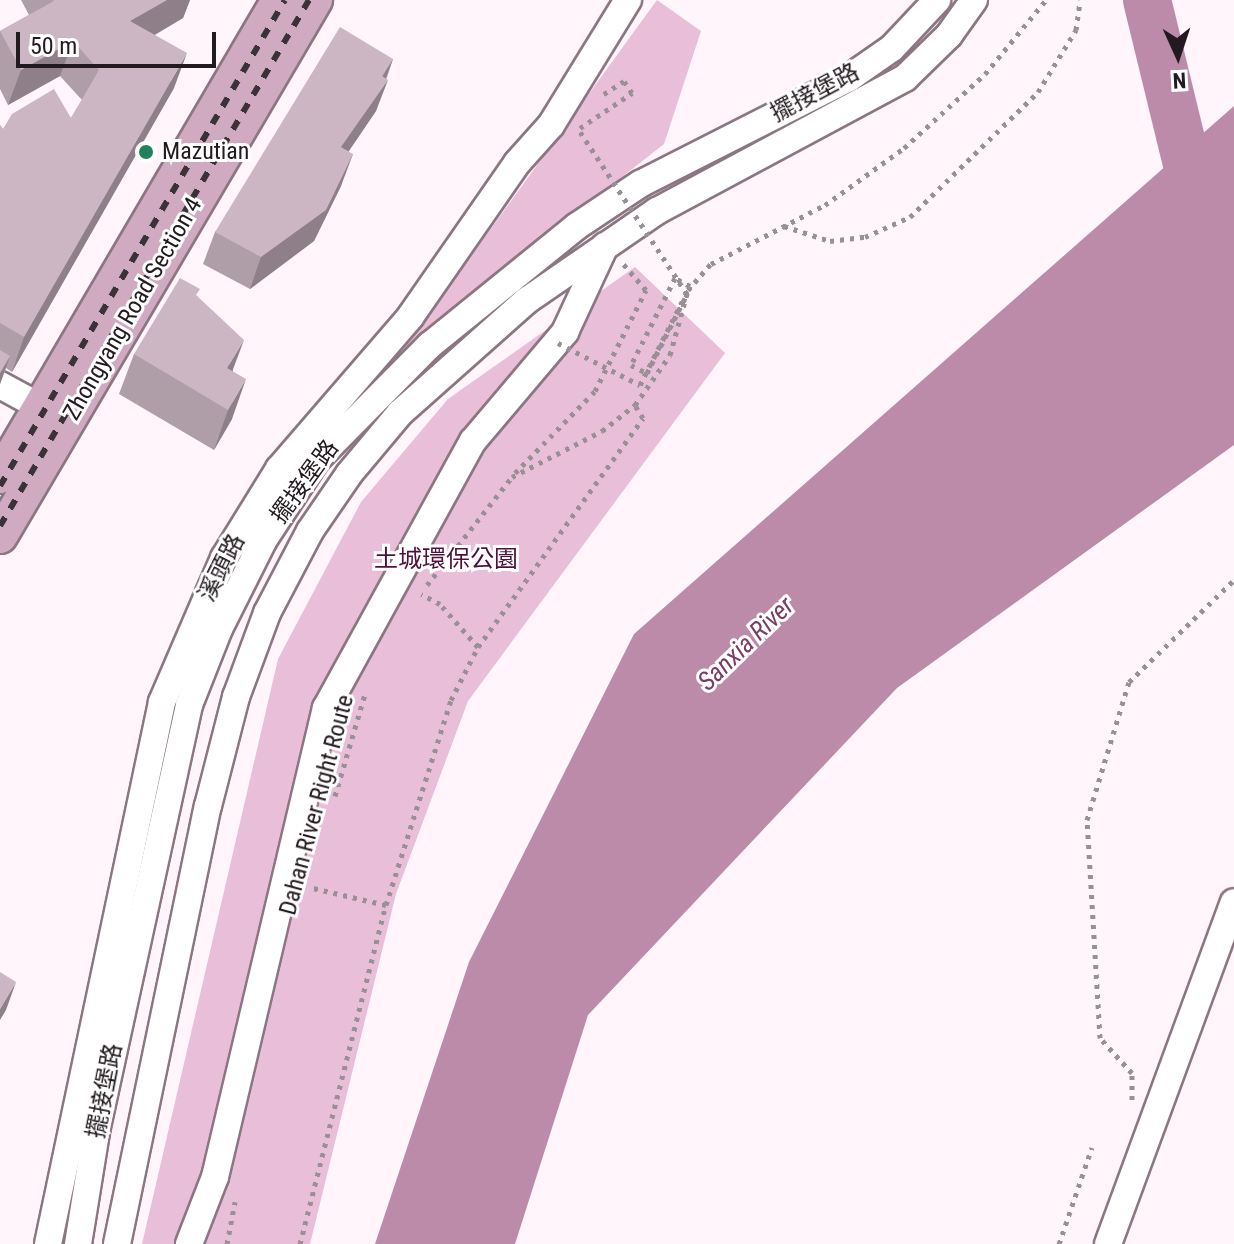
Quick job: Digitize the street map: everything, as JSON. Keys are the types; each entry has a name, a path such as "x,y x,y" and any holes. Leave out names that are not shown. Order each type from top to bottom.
{"main road":[{"name":"Zhongyang Road Section 4","path":"0,536 54,414 279,0"},
{"name":"Zhongyang Road Section 4","path":"0,476 54,414 315,0"}],"street":[{"name":"溪頭路","path":"48,1244 162,702 224,558 279,469 410,317 517,163 551,125 628,0"},
{"name":"擺接堡路","path":"78,1244 100,1112 189,705 219,629 263,541 316,460 430,345 577,226 640,184 849,78 892,48 937,0"},
{"name":"擺接堡路","path":"117,1244 208,806 236,697 267,613 310,531 400,413 495,326 657,211 905,78 949,35 974,0"},
{"path":"189,1244 215,1177 326,708 473,441 558,343 605,245"},
{"path":"0,385 54,414"},
{"path":"1108,1244 1234,902"}],"path":[{"path":"512,477 602,431 635,405 670,355 688,290 711,264 825,205 904,148 985,74 1046,0"},
{"path":"782,226 830,241 865,237 910,217 1038,92 1076,30 1080,0"},
{"path":"558,343 640,385 647,371 654,356 676,314 683,300 690,286 683,282 675,278 631,365 639,369 647,373 687,294 679,281 670,268 654,243 578,129 632,93 624,81 591,103"},
{"path":"413,608 449,549 512,477 595,391 646,290 605,245"},
{"path":"300,1244 386,905 451,700 478,647 643,418 635,405"},
{"path":"1132,1109 1132,1073 1100,1038 1087,820 1129,682 1234,580"},
{"path":"421,594 440,604 478,647"},
{"name":"Dahan River Right Route","path":"332,804 366,690"},
{"name":"Dahan River Right Route","path":"309,903 316,874"},
{"path":"313,888 386,905"},
{"path":"1059,1244 1092,1147"},
{"path":"227,1244 236,1200"}],"green space":[{"path":"657,0 701,31 664,144 404,348"},
{"name":"土城環保公園","path":"635,267 725,353 468,701 396,894 310,1244 142,1244 278,659 361,502 448,399"}],"water":[{"name":"Sanxia River","path":"1234,106 1234,445 897,688 588,1015 515,1244 375,1244 469,962 634,634"}],"building":[{"path":"53,0 167,0 130,21 187,53 24,337 0,323 0,125 3,129 12,114 54,89 71,118 99,70 73,41 21,70 0,31"},
{"path":"340,27 393,59 382,76 388,80 341,147 353,154 326,210 261,257 215,232"},
{"path":"180,278 200,289 196,295 244,340 227,368 246,379 228,410 134,354"},
{"path":"0,350 10,356 0,373"},
{"path":"0,972 16,982 0,1009"}],"waterway":[{"path":"1147,0 1197,205"}],"railway":[{"path":"0,486 285,0"},
{"path":"0,526 309,0"}],"place":[{"name":"Mazutian","path":"146,152"}]}
